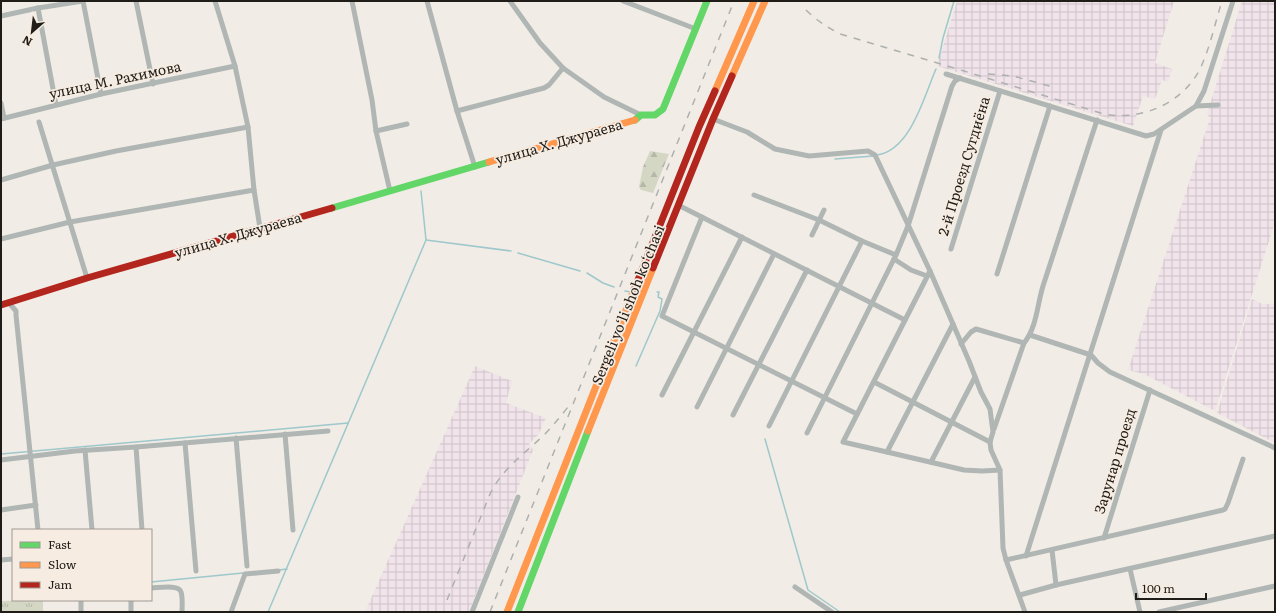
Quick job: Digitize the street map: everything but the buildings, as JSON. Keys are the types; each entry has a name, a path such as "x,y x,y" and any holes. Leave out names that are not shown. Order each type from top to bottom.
{"main road":[{"path":"641,114 647,116 654,115 663,109 707,1"},
{"name":"Sergeli yo‘li shoh ko‘chasi","path":"507,612 696,135 754,1"},
{"name":"Sergeli yo‘li shoh ko‘chasi","path":"518,612 678,205 713,119 765,1"},
{"name":"улица Х. Джураева","path":"1,305 87,278 633,121 640,117 641,114"}],"street":[{"path":"1,16 82,1 101,94"},
{"path":"136,1 153,84"},
{"path":"215,1 235,66 248,127 254,190 260,228"},
{"path":"352,1 372,100 376,131 390,191"},
{"path":"427,1 457,111 476,167"},
{"path":"623,1 696,29"},
{"path":"946,74 1146,136 1151,136 1196,106 1204,91 1234,1"},
{"path":"513,2 540,43 562,68 604,97 641,114"},
{"path":"38,8 56,105"},
{"name":"улица М. Рахимова","path":"3,119 101,94 235,66"},
{"path":"457,111 544,88 549,85 562,68"},
{"path":"807,433 895,257 908,226 952,86 955,81 960,78"},
{"name":"2-й Проезд Сугдиёна","path":"951,249 1000,91"},
{"path":"1,103 3,119"},
{"path":"1196,106 1218,105"},
{"path":"997,274 1050,106"},
{"path":"713,119 747,132 775,149 809,156 868,152 875,155 953,324 990,409 993,432"},
{"path":"1026,612 1006,560 1003,548 1000,470 990,442 1024,343 1030,335 1035,321 1042,291 1097,120"},
{"path":"38,122 53,165 87,278"},
{"path":"376,131 407,124"},
{"path":"1,180 53,165 116,151 248,127"},
{"path":"1026,556 1091,355 1161,130"},
{"path":"1,239 70,222 254,190"},
{"path":"754,195 820,220 895,257 911,270 929,274"},
{"path":"678,205 905,320"},
{"path":"812,235 824,210"},
{"path":"702,217 662,316 857,414"},
{"path":"662,395 742,237"},
{"path":"769,426 862,241"},
{"path":"697,407 774,254"},
{"path":"733,415 807,270"},
{"path":"929,274 843,442 964,470 1000,470"},
{"path":"9,302 16,311 38,529"},
{"path":"887,452 953,324"},
{"path":"961,344 971,332 976,329 1024,343"},
{"path":"1030,335 1091,355 1098,363 1110,372 1275,448"},
{"path":"931,462 975,377"},
{"path":"874,382 990,442"},
{"name":"Зарунар проезд","path":"1104,538 1150,390"},
{"path":"1,460 85,450 185,443 328,430"},
{"path":"285,434 293,530"},
{"path":"236,438 247,566"},
{"path":"185,443 196,571"},
{"path":"136,447 142,529"},
{"path":"85,450 92,529"},
{"path":"1006,560 1223,510 1228,503 1243,459"},
{"path":"472,612 518,497"},
{"path":"1,510 36,505"},
{"path":"1020,595 1056,585 1275,536"},
{"path":"1052,550 1056,585"},
{"path":"1,560 12,559"},
{"path":"1130,569 1140,612"},
{"path":"231,612 245,574 278,571"},
{"path":"1159,612 1275,586"},
{"path":"795,587 832,612"},
{"path":"152,588 178,588 181,593 182,612"},
{"path":"81,601 81,612"},
{"path":"131,601 131,612"}],"shaded area":[{"path":"957,1 1174,1 1155,63 1172,69 1168,82 1162,80 1155,99 1143,96 1133,126 937,66"},
{"path":"1242,1 1275,1 1275,222 1215,411 1144,374 1128,370 1210,118 1207,114"},
{"path":"1252,299 1262,304 1275,304 1275,443 1217,413"},
{"path":"475,366 512,381 506,403 546,418 538,435 529,444 533,450 469,612 365,612"}],"green space":[{"path":"650,151 669,154 653,193 641,190 639,187 643,167"},
{"path":"1,601 43,601 43,612 1,612"}],"waterway":[{"path":"939,58 943,38 954,1"},
{"path":"877,155 889,151 899,143 907,133 921,107 936,69"},
{"path":"835,159 873,156"},
{"path":"268,612 426,240 421,191"},
{"path":"426,240 511,251"},
{"path":"518,253 580,271"},
{"path":"587,273 603,283 614,287"},
{"path":"625,291 631,292"},
{"path":"636,366 660,311 662,299 658,297 659,292 657,292"},
{"path":"1,454 348,423"},
{"path":"765,439 808,590 840,612"},
{"path":"279,570 287,569"},
{"path":"152,582 243,573"}],"railway":[{"path":"490,612 734,1"},
{"path":"806,10 822,23 840,34 1104,114 1118,116 1146,112 1159,107 1183,92 1200,69 1207,53 1222,1"},
{"path":"988,74 1013,76 1053,87"},
{"path":"447,600 495,485 507,469 544,435 568,407"}],"traffic: fast":[{"path":"635,120 641,115 655,115 663,109 707,1"},
{"path":"332,208 489,162"},
{"path":"518,612 588,431"}],"traffic: slow":[{"path":"715,91 754,1"},
{"path":"732,76 765,1"},
{"path":"489,162 635,120"},
{"path":"588,431 653,268"},
{"path":"507,612 634,290"}],"traffic: jam":[{"path":"653,268 713,119 732,76"},
{"path":"634,290 699,127 715,91"},
{"path":"1,305 87,278 332,208"}]}
